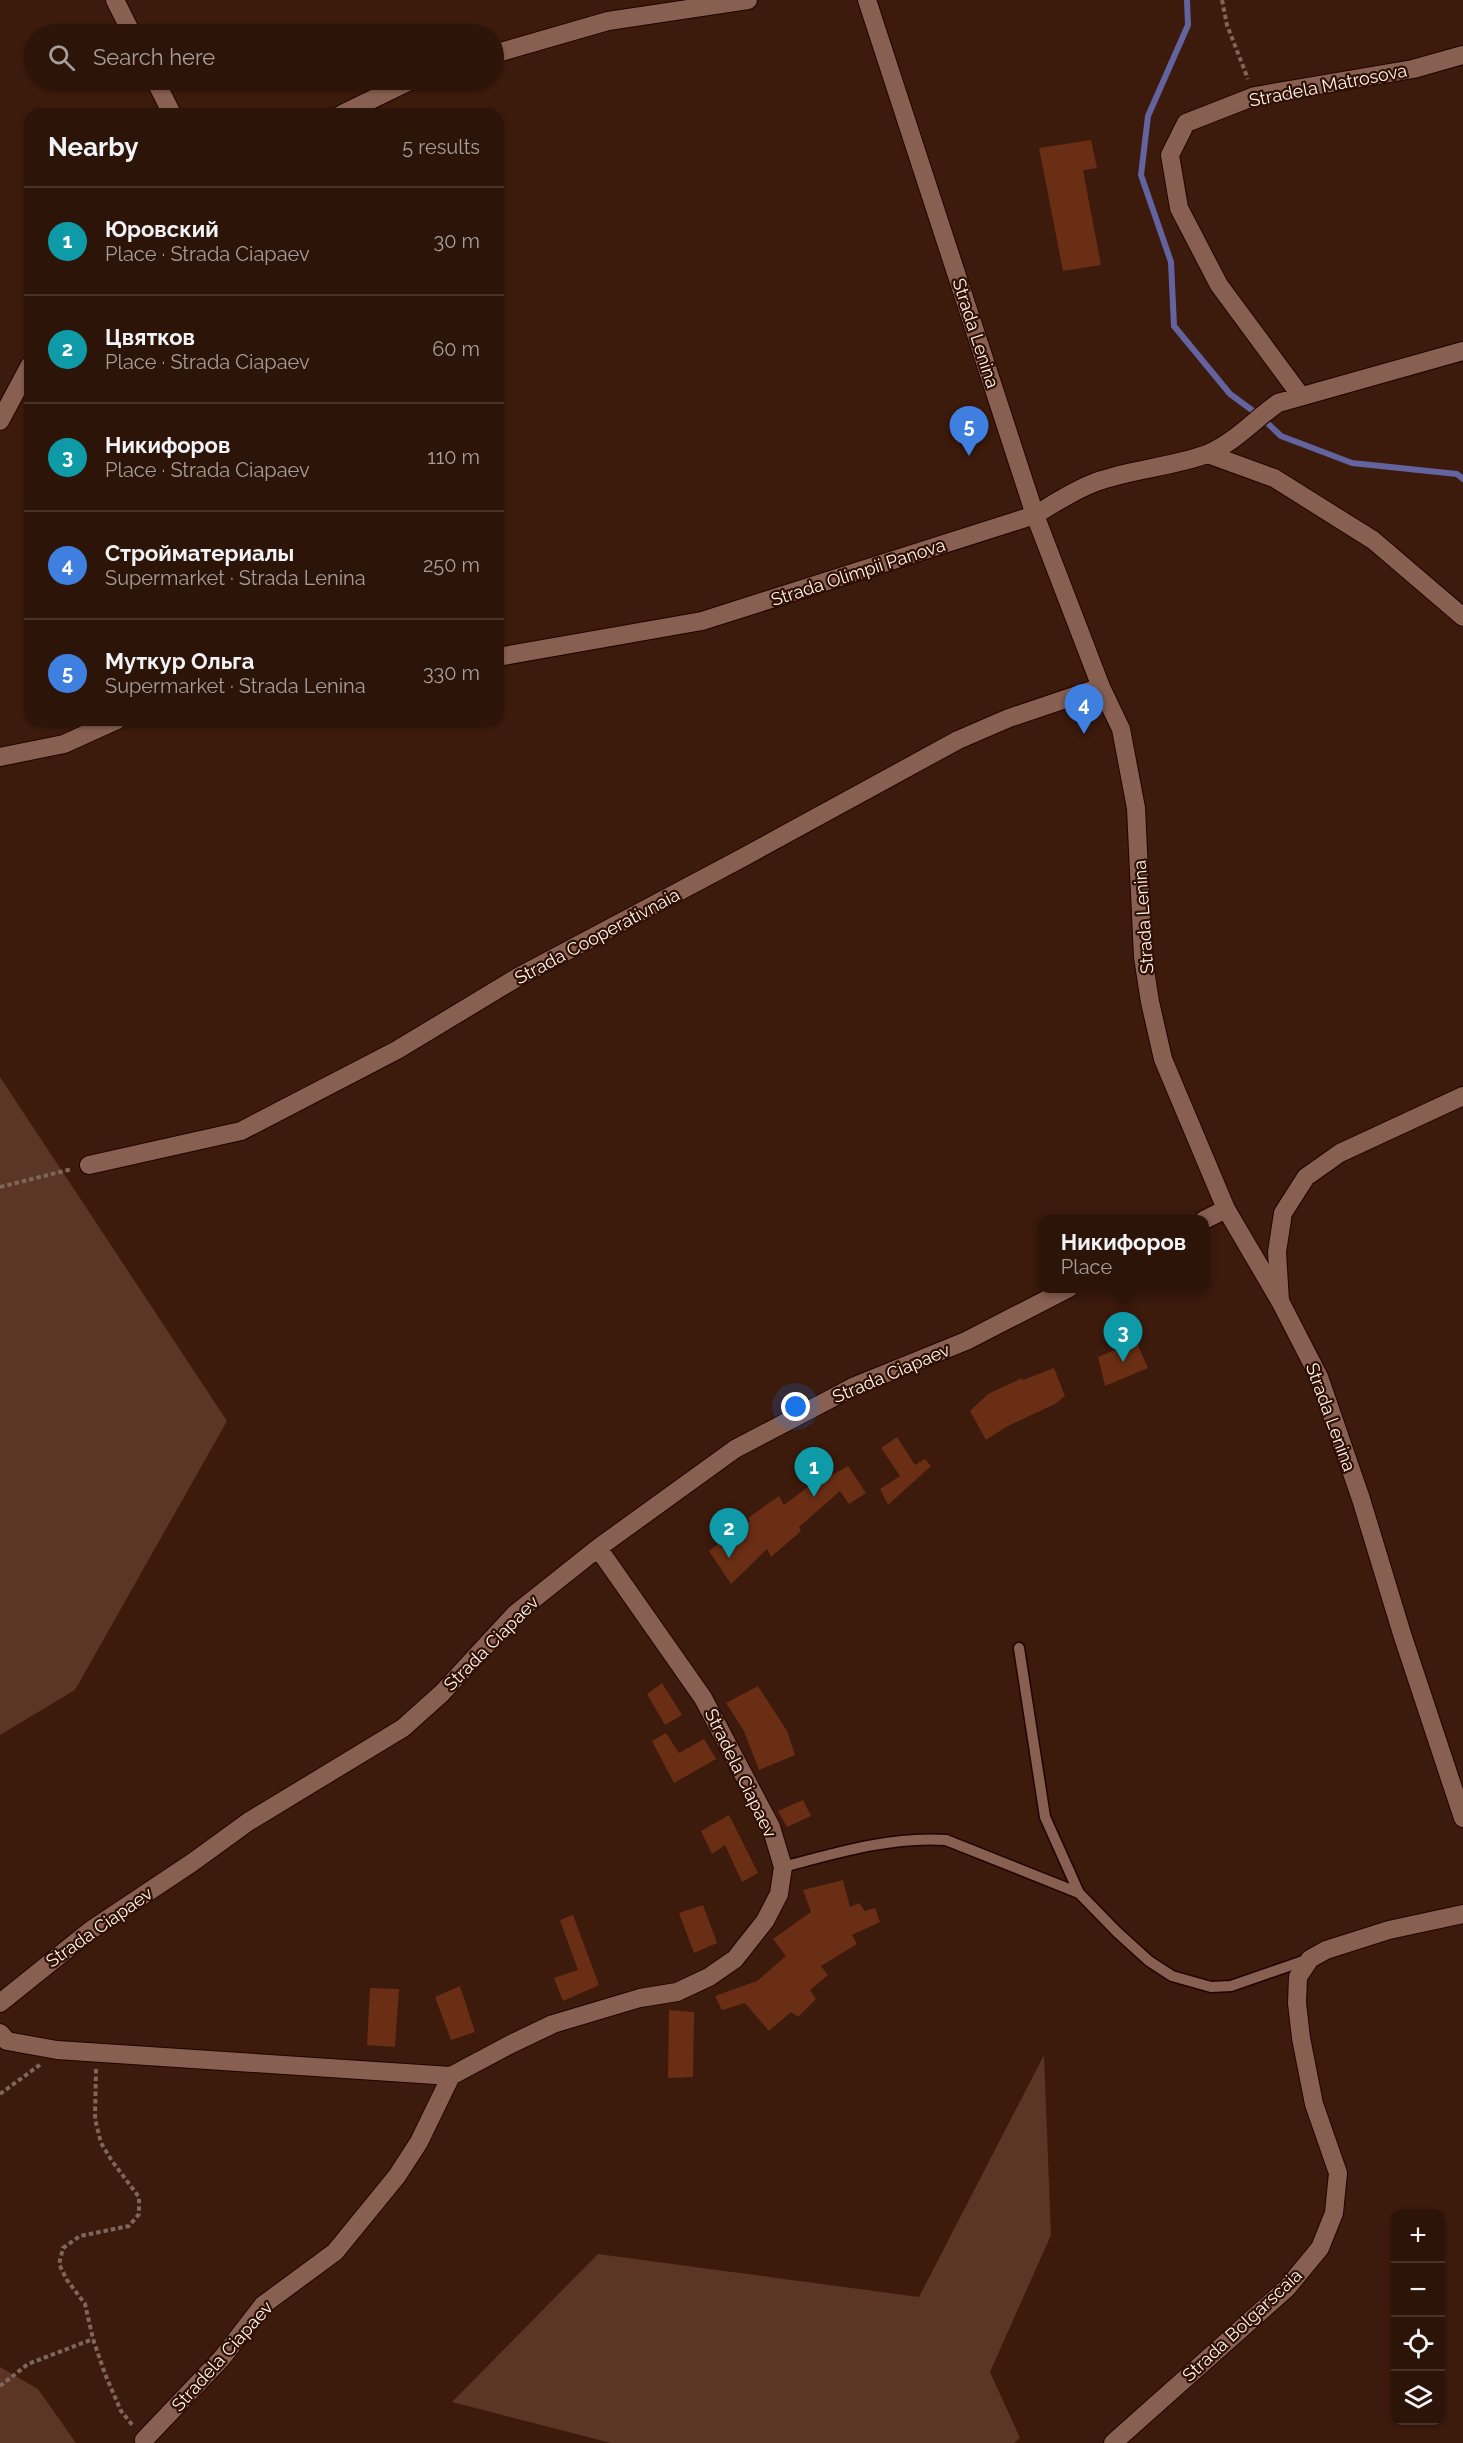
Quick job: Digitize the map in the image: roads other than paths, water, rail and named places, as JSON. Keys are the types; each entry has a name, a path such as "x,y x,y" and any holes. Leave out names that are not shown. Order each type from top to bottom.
{"street":[{"path":"116,0 127,24"},
{"path":"504,51 608,21 748,0"},
{"name":"Strada Lenina","path":"867,0 1035,514 1101,687 1121,729 1135,797 1143,957 1163,1059 1226,1209 1280,1301 1319,1377 1361,1499 1402,1634 1463,1818"},
{"name":"Stradela Matrosova","path":"1301,396 1219,285 1179,208 1170,155 1186,123 1255,96 1413,69 1463,55"},
{"path":"160,90 169,108"},
{"path":"354,108 391,90"},
{"name":"Strada Olimpii Panova","path":"504,656 702,621 761,604 1035,514 1074,491 1097,482 1208,453 1233,439 1278,403 1463,351"},
{"path":"0,422 24,376"},
{"path":"1208,453 1274,478 1373,540 1463,617"},
{"name":"Strada Cooperativnaia","path":"88,1165 241,1131 397,1050 518,977 958,740 1009,718 1101,687"},
{"path":"0,757 64,744 104,726"},
{"path":"1280,1301 1277,1252 1283,1213 1306,1177 1340,1153 1463,1096"},
{"path":"1209,1218 1226,1209"},
{"name":"Strada Ciapaev","path":"0,2003 91,1930 248,1822 403,1728 442,1693 515,1614 598,1548 735,1449 855,1386 966,1341 1059,1293"},
{"name":"Stradela Ciapaev","path":"144,2440 222,2358 263,2305 335,2252 341,2245 397,2176 419,2142 451,2076 553,2024 640,1998 677,1992 709,1977 735,1959 765,1921 778,1894 783,1868 771,1827 703,1698 598,1548"},
{"path":"1310,1959 1326,1950 1389,1930 1463,1914"},
{"name":"Strada Bolgarscaia","path":"1113,2443 1287,2288 1320,2248 1335,2214 1338,2173 1314,2104 1301,2038 1297,2003 1298,1977 1310,1959"},
{"path":"0,2033 7,2041 57,2050 98,2054 451,2076"}],"lane":[{"path":"1019,1648 1045,1817 1079,1893 1149,1961 1172,1976 1192,1982 1211,1987 1231,1986 1310,1959"},
{"path":"783,1868 850,1849 927,1838 946,1840 1079,1893"}],"waterway":[{"path":"1187,0 1188,25 1148,116 1141,175 1171,262 1174,326 1230,394 1260,416 1281,436 1352,463 1457,474 1463,479"}],"place":[{"name":"Муткур Ольга","path":"969,456"},
{"name":"Стройматериалы","path":"1084,734"},
{"name":"Никифоров","path":"1123,1362"},
{"name":"Юровский","path":"814,1497"},
{"name":"Цвятков","path":"729,1558"}]}
